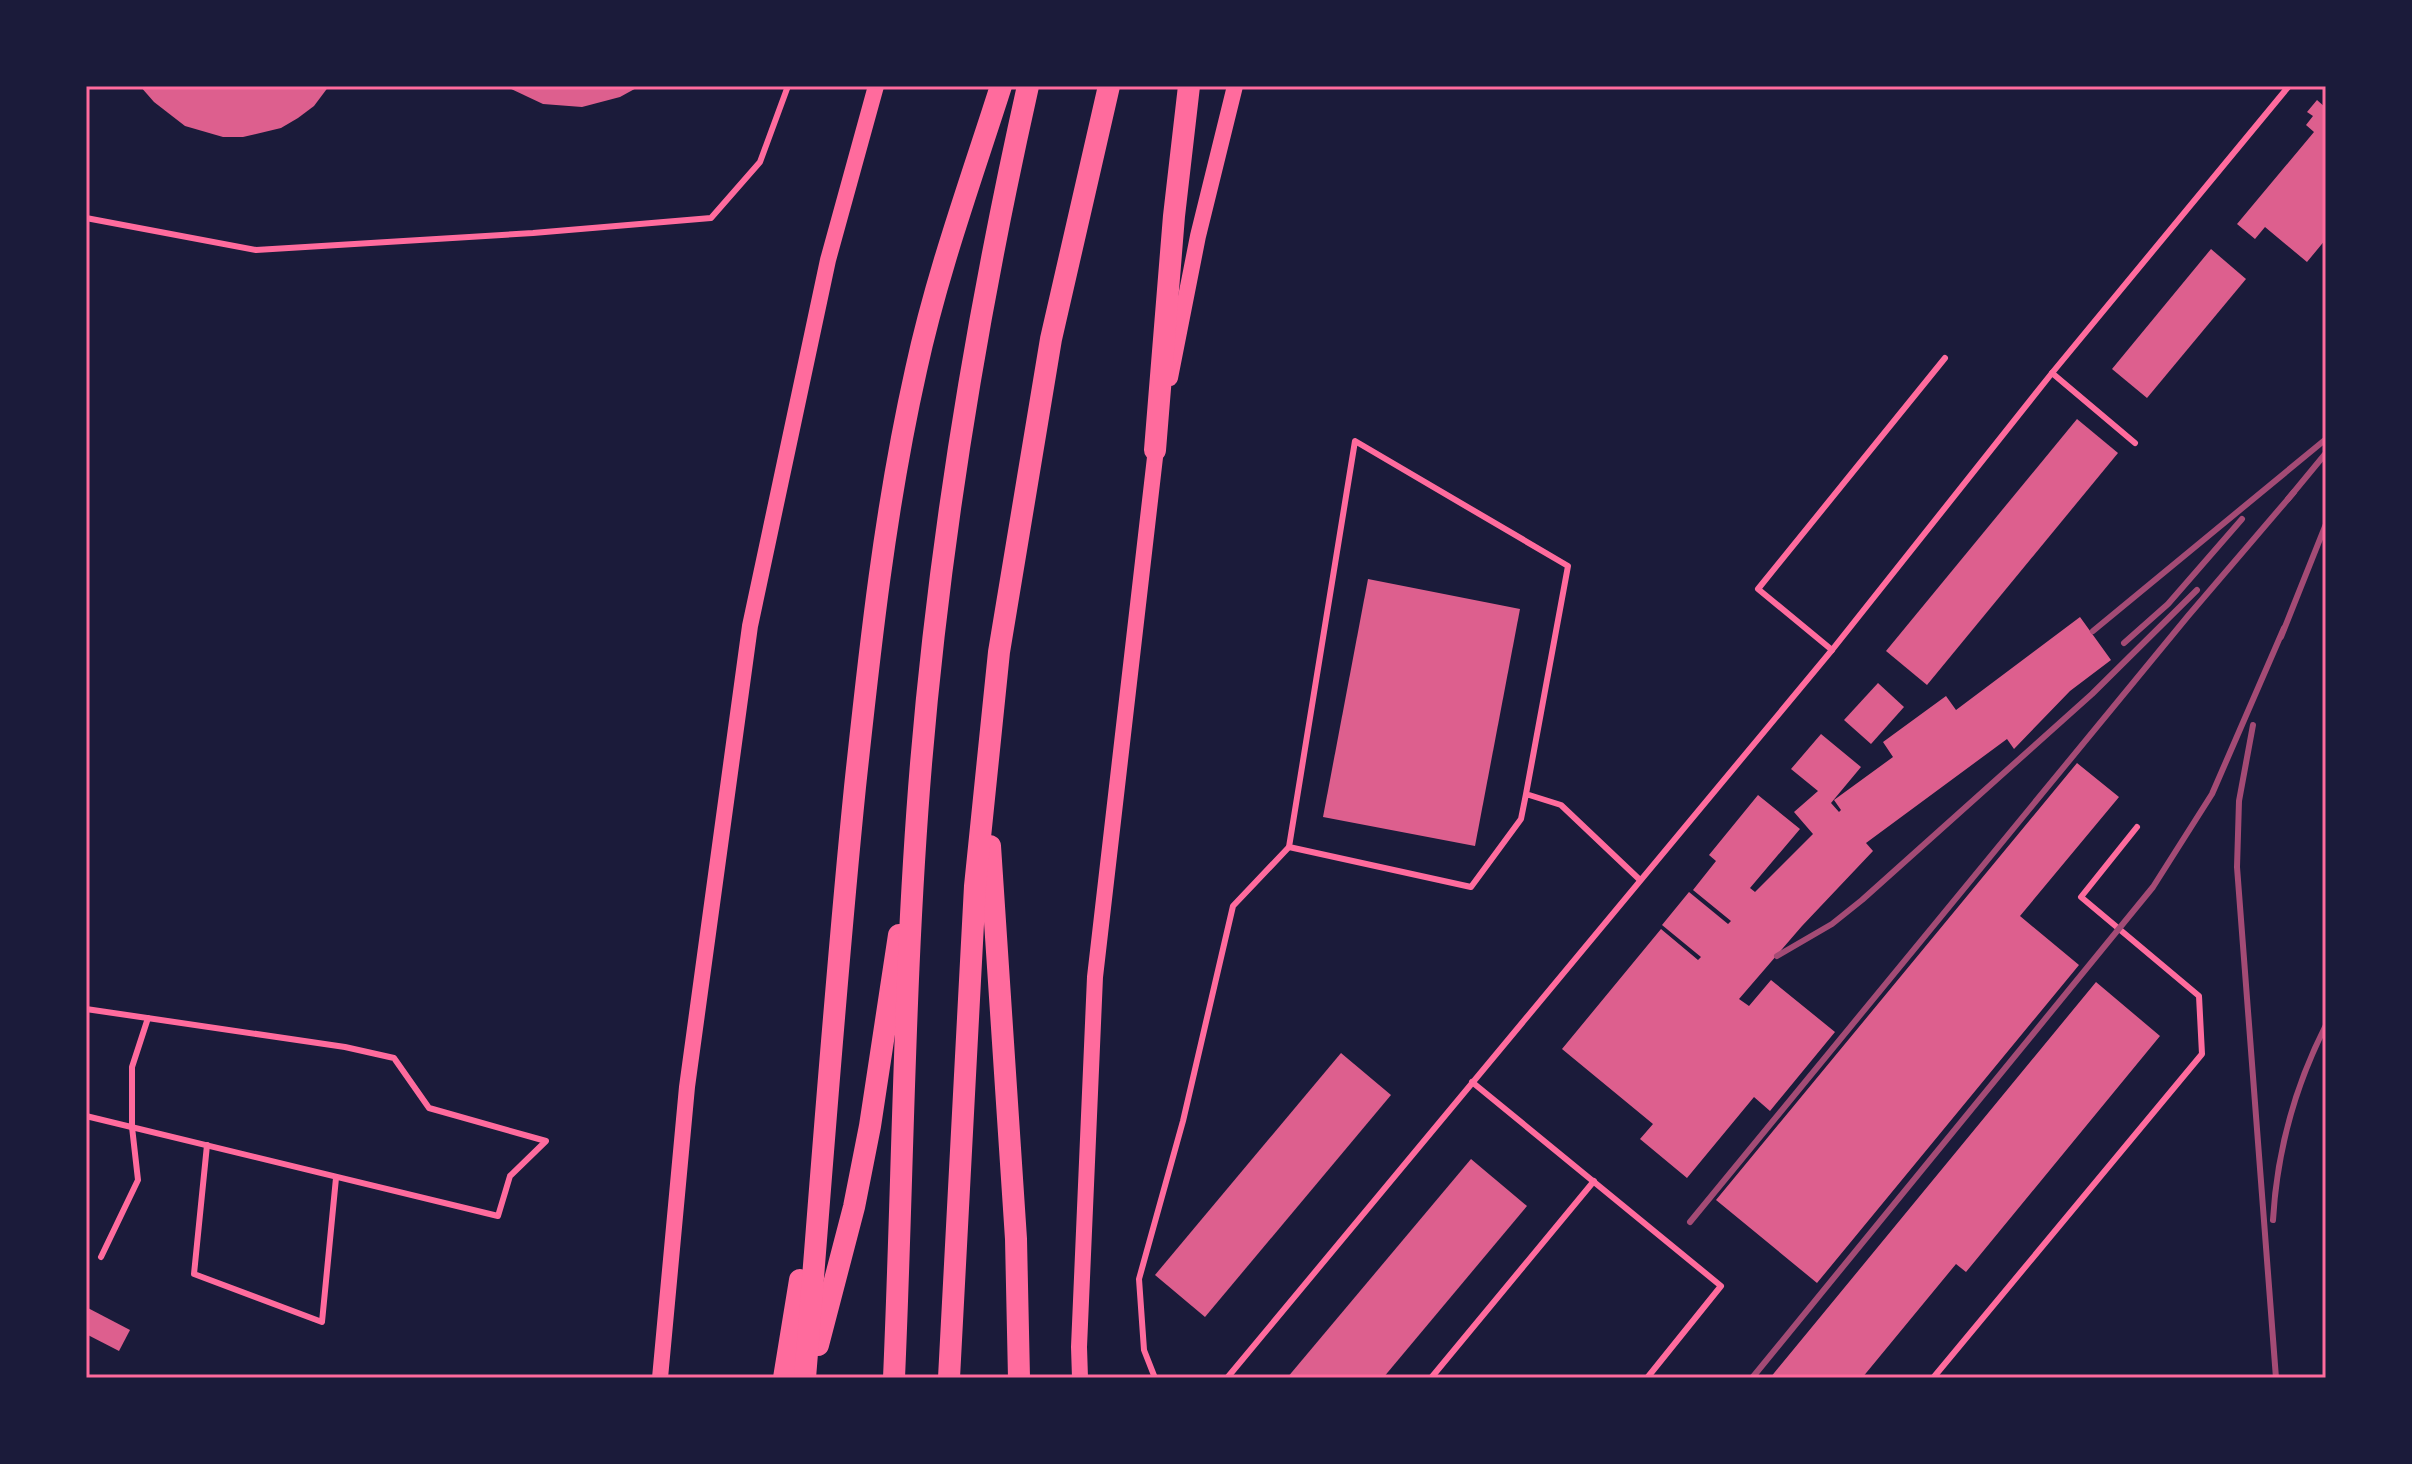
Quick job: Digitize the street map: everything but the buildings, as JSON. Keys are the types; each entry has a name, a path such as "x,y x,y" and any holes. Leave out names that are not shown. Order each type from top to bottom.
{"highway":[{"path":"807,1378 846,880 876,594 902,436 932,304 1001,86"},
{"path":"807,1378 854,1207 870,1126 921,764 950,515 970,380 1028,86"},
{"path":"949,1378 974,901 999,652 1030,453 1078,216 1109,86"},
{"path":"1155,450 1174,216 1189,86"},
{"path":"987,752 992,879 1016,1239 1019,1378"},
{"path":"894,1378 907,1014 921,764"},
{"path":"784,1378 825,1129"}],"main road":[{"path":"660,1378 687,1087 750,626 828,260 876,86"},
{"path":"1080,1378 1095,977 1155,450 1198,236 1235,86"}],"lane":[{"path":"86,218 256,250 533,233 711,218 760,162 788,86"},
{"path":"1227,1378 1832,650 2052,373 2289,86"},
{"path":"1832,650 1758,589 1945,358"},
{"path":"2052,373 2135,443"},
{"path":"1155,1378 1144,1350 1139,1279 1183,1121 1233,906 1289,847 1355,441 1568,566 1521,819 1471,887 1289,847"},
{"path":"1526,794 1561,805 1640,880"},
{"path":"1933,1378 2202,1054 2199,996 2081,897 2137,827"},
{"path":"86,1009 345,1047 394,1058 429,1108 546,1141 510,1176 498,1216 86,1116"},
{"path":"101,1257 138,1180 132,1127 132,1067 148,1018"},
{"path":"1472,1082 1721,1286 1647,1378"},
{"path":"207,1145 194,1274 322,1322 336,1178"},
{"path":"1431,1378 1594,1181"}],"railway":[{"path":"2093,631 2326,439"},
{"path":"2288,499 2326,453"},
{"path":"1690,1222 2188,616 2294,492"},
{"path":"2124,643 2168,604 2242,519"},
{"path":"2281,637 2326,524"},
{"path":"1777,956 1832,924 1862,900 2092,694 2197,590"},
{"path":"1752,1378 2153,887 2212,794 2284,628"},
{"path":"2253,725 2239,801 2237,867 2276,1378"},
{"path":"2273,1220 2278,1169 2289,1120 2305,1072 2326,1025"}]}
